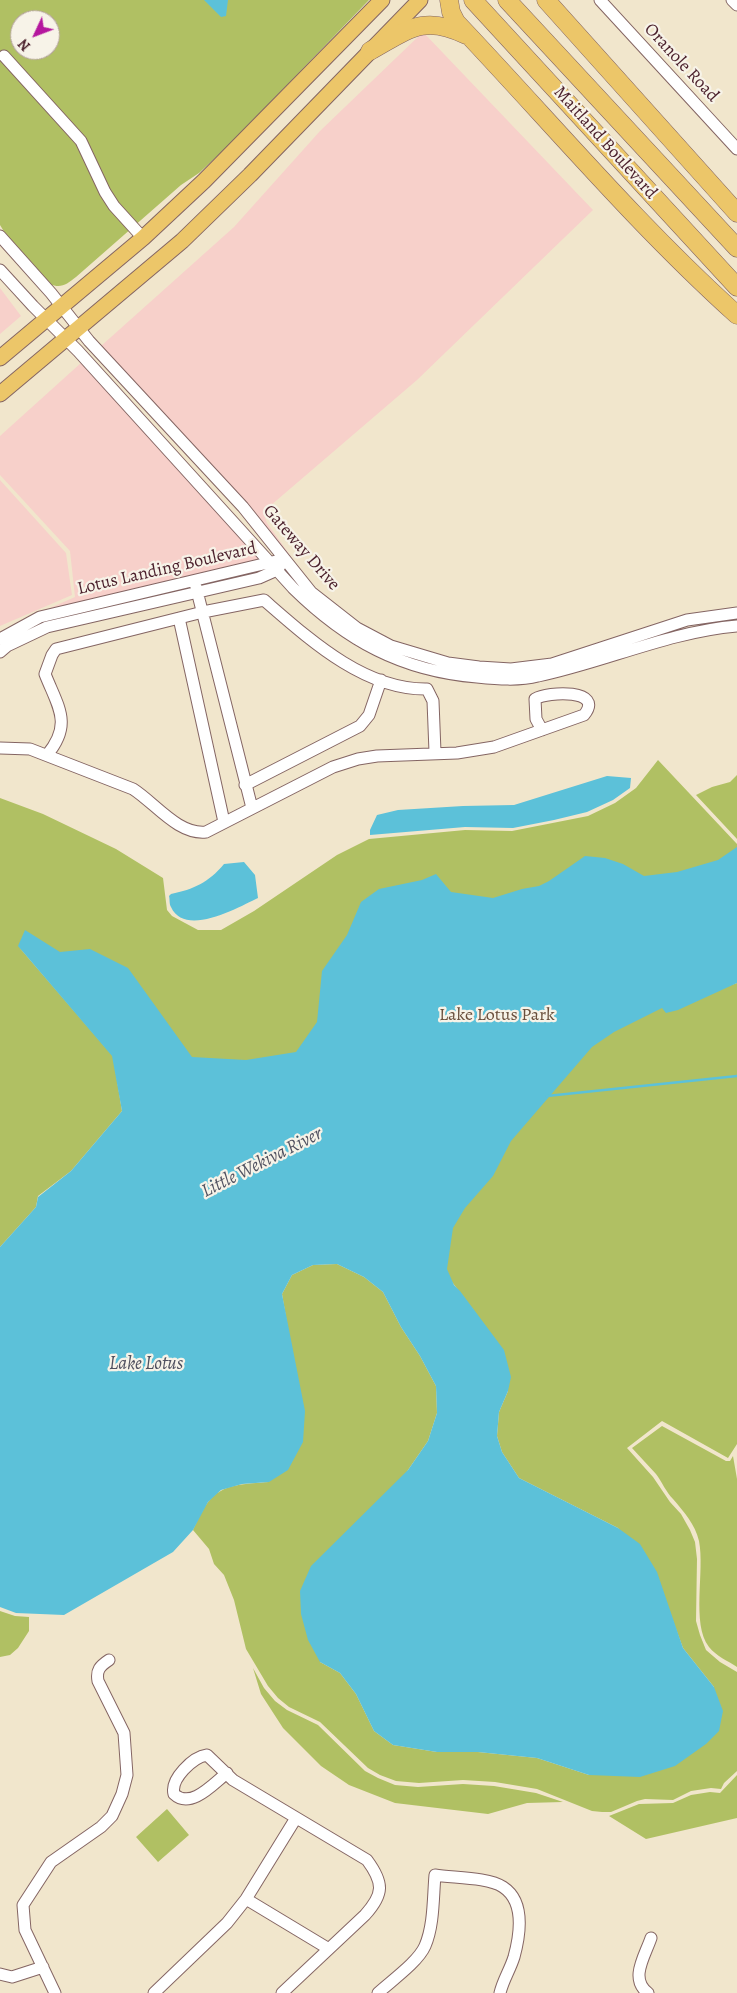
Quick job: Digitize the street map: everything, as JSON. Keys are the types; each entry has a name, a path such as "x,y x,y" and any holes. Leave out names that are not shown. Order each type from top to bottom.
{"highway":[{"path":"448,0 456,22 602,183 695,277 737,315"},
{"name":"Maitland Boulevard","path":"474,0 737,287"},
{"name":"Maitland Boulevard","path":"507,0 737,248"},
{"path":"546,0 737,213"},
{"path":"370,51 415,28 429,24 438,24 452,28 471,38"}],"main road":[{"path":"0,358 143,238 229,157 382,0"},
{"path":"0,394 174,247 222,202 420,0"}],"street":[{"name":"Oranole Road","path":"600,0 737,149"},
{"path":"732,0 737,5"},
{"path":"3,59 82,140 105,192 143,238"},
{"name":"Gateway Drive","path":"0,236 79,328 269,538 284,561 311,592 357,628 392,646 420,656 479,668 511,669 552,664 687,620 737,613"},
{"name":"Gateway Drive","path":"0,270 318,613 351,637 384,654 410,664 450,674 500,679 535,677 708,628 737,626"},
{"path":"180,462 191,452"},
{"name":"Lotus Landing Boulevard","path":"0,652 7,646 46,627 197,594 259,578 273,566 284,561"},
{"name":"Lotus Landing Boulevard","path":"0,639 40,617 251,568 273,566"},
{"path":"194,581 252,808"},
{"path":"47,755 57,741 62,725 62,716 45,674 56,649 203,612 264,600 336,658 402,688 427,689 432,700 435,752"},
{"path":"179,618 224,822"},
{"path":"245,785 360,726 369,715 381,680"},
{"path":"0,748 30,749 132,789 144,796 174,822 198,833 206,832 333,767 358,759 435,752 457,753 494,747 542,730 584,715 587,711 587,703 583,696 573,693 552,694 535,699 536,719 542,730"},
{"path":"54,1993 25,1930 23,1905 51,1862 87,1838 112,1816 122,1794 127,1775 124,1733 98,1681 96,1672 100,1666 109,1660"},
{"path":"227,1773 192,1798 177,1797 173,1790 173,1785 179,1776 200,1756 207,1755 227,1773 233,1780 367,1860 376,1873 380,1886 377,1902 282,1993"},
{"path":"154,1993 227,1923 246,1899 296,1818"},
{"path":"378,1993 425,1948 430,1931 435,1876 490,1882 502,1886 511,1894 517,1905 520,1922 518,1943 500,1993"},
{"path":"246,1899 329,1949"},
{"path":"648,1993 639,1982 638,1973 652,1938"},
{"path":"0,1974 12,1976 43,1968"}],"shaded area":[{"path":"423,32 593,210 417,380 263,512 267,523 294,561 292,563 101,346 234,227 320,131"},
{"path":"0,288 21,316 0,334"},
{"path":"82,362 262,560 41,612 75,597 70,551 0,475 0,436"},
{"path":"0,480 66,553 72,595 0,626"}],"green space":[{"path":"0,0 369,0 230,144 199,173 181,185 67,284 57,286 50,284 8,238 0,225"},
{"name":"Lake Lotus Park","path":"658,760 737,844 737,951 720,989 737,983 737,1444 728,1458 662,1421 627,1448 653,1477 670,1502 681,1514 695,1542 697,1559 696,1621 700,1635 706,1650 720,1662 737,1672 737,1771 724,1783 721,1789 711,1788 691,1791 673,1800 645,1799 611,1812 592,1811 537,1789 495,1782 463,1780 419,1783 396,1781 368,1768 320,1722 289,1707 268,1686 246,1649 234,1600 224,1575 214,1564 209,1549 193,1530 206,1505 220,1491 244,1484 269,1482 288,1329 282,1294 292,1275 313,1265 337,1264 364,1277 383,1292 401,1327 420,1356 436,1386 437,1413 428,1441 408,1470 320,1662 340,1673 356,1694 374,1731 393,1745 437,1752 478,1752 537,1758 589,1775 714,1687 683,1648 670,1613 618,1528 519,1478 502,1452 497,1436 499,1412 508,1391 474,1311 449,1278 438,1276 446,1231 199,1141 18,946 113,1056 122,1111 71,1171 38,1196 36,1207 0,1247 0,798 43,814 116,849 163,878 167,910 172,916 198,930 221,930 254,911 337,855 369,839 465,830 512,831 588,816 615,803 636,788"},
{"path":"737,775 737,839 696,795 712,787 730,782"},
{"path":"662,1426 726,1461 730,1461 733,1456 737,1479 737,1667 712,1650 704,1637 700,1611 699,1541 695,1529 656,1474 632,1448"},
{"path":"0,1611 15,1616 29,1617 29,1631 18,1648 10,1655 0,1657"},
{"path":"253,1668 264,1688 275,1701 287,1710 318,1725 365,1771 378,1778 395,1785 418,1787 463,1784 494,1786 536,1793 563,1802 527,1803 488,1814 395,1803 349,1785 321,1766 283,1728 261,1694"},
{"path":"737,1775 737,1818 646,1839 609,1816 639,1804 673,1803 691,1795 710,1792 720,1793"},
{"path":"167,1809 189,1835 158,1862 136,1837"}],"water":[{"path":"204,0 228,0 226,16 221,17"},
{"path":"607,776 631,778 630,788 613,800 587,812 513,828 465,827 370,835 370,830 377,815 398,810 514,805"},
{"name":"Lake Lotus","path":"737,847 737,983 678,1010 666,1013 662,1008 614,1032 592,1047 511,1141 493,1176 465,1208 453,1228 447,1269 454,1285 504,1350 511,1377 508,1391 499,1412 497,1436 502,1452 519,1478 618,1528 640,1544 657,1572 683,1648 714,1687 723,1711 719,1731 706,1744 675,1766 640,1777 589,1775 537,1758 478,1752 437,1752 393,1745 374,1731 356,1694 340,1673 320,1662 308,1640 301,1614 300,1591 311,1566 408,1470 428,1441 437,1413 436,1386 420,1356 401,1327 383,1292 364,1277 337,1264 313,1265 292,1275 282,1294 305,1411 303,1442 288,1470 269,1482 242,1484 221,1490 208,1502 193,1530 173,1552 64,1615 16,1613 0,1607 0,1247 36,1207 38,1197 71,1171 122,1111 112,1056 18,946 25,930 60,952 90,949 128,968 192,1057 246,1060 296,1052 317,1022 322,971 347,935 361,902 379,889 422,880 436,874 451,892 493,898 539,886 585,856 605,858 623,864 644,876 677,872 718,860"},
{"path":"244,862 255,875 258,898 213,918 200,920 188,920 178,916 171,907 169,896 171,894 187,890 206,881 224,864"}],"waterway":[{"name":"Little Wekiva River","path":"547,1096 737,1076"}]}
